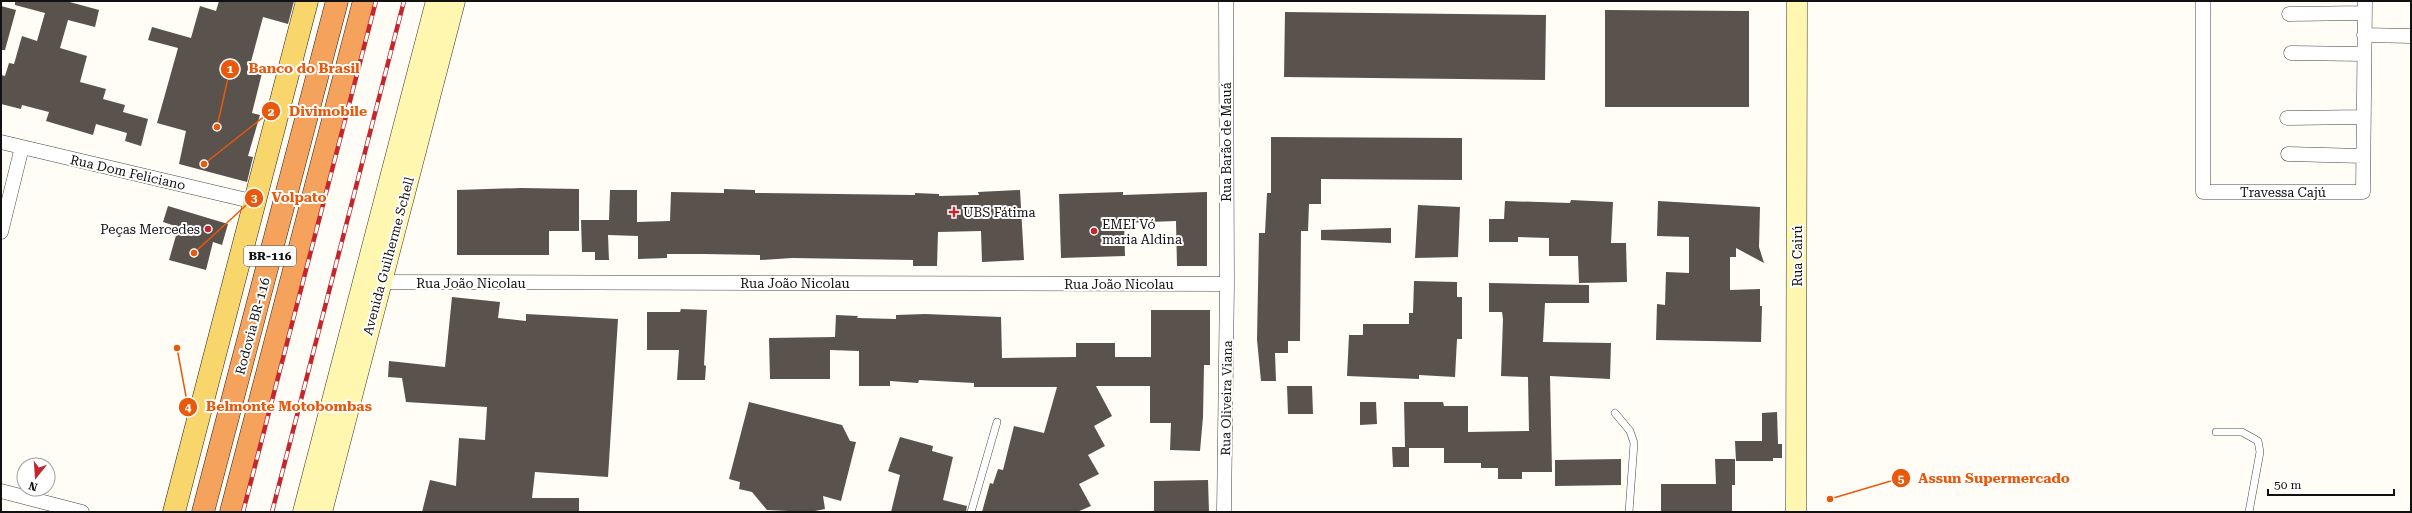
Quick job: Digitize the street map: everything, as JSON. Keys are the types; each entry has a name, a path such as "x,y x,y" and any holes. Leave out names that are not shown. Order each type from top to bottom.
{"highway":[{"name":"Rodovia BR-116","path":"203,512 337,1"},
{"name":"Rodovia BR-116","path":"231,512 364,1"}],"main road":[{"path":"174,512 307,1"},
{"name":"Avenida Guilherme Schell","path":"303,512 372,282 401,170 436,1"},
{"name":"Avenida Guilherme Schell","path":"401,170 455,1"},
{"name":"Rua Cairú","path":"1796,512 1797,1"},
{"name":"Avenida Guilherme Schell","path":"322,512 372,282"}],"street":[{"name":"Rua Barão de Mauá","path":"1226,1 1227,284"},
{"name":"Travessa Cajú","path":"2203,1 2203,192 2362,192 2365,7"},
{"path":"2289,14 2365,7"},
{"path":"2364,35 2411,36"},
{"path":"2291,53 2364,54"},
{"path":"2287,118 2363,117"},
{"name":"Rua Dom Feliciano","path":"1,142 255,202"},
{"path":"1,232 22,147"},
{"path":"2288,154 2363,156"},
{"name":"Rua João Nicolau","path":"372,282 1227,284"},
{"name":"Rua Oliveira Viana","path":"1224,512 1227,284"},
{"path":"1,491 82,512"}],"lane":[{"path":"1615,413 1630,431 1634,443 1629,512"},
{"path":"971,512 998,422"},
{"path":"2216,432 2242,432 2258,442 2260,452 2248,512"}],"building":[{"path":"15,1 66,1 99,10 95,27 68,20 60,48 87,56 80,82 106,89 103,99 125,105 123,112 148,119 141,146 125,141 127,133 96,124 93,135 46,121 49,112 22,105 21,109 1,104 1,75 5,76 9,63 14,64 22,36 37,41 45,13 15,5"},
{"path":"219,1 294,1 288,24 263,17 249,69 262,73 252,113 260,115 248,156 253,157 247,182 179,164 186,131 157,123 178,48 148,40 152,27 191,38 200,6 216,11"},
{"path":"1,6 16,10 5,50 1,50"},
{"path":"1605,10 1749,11 1749,107 1605,107"},
{"path":"1285,12 1546,15 1545,80 1284,77"},
{"path":"1271,137 1462,138 1462,180 1321,179 1321,204 1309,204 1308,231 1301,231 1300,341 1288,341 1288,353 1275,353 1276,381 1261,381 1257,340 1259,233 1265,233 1267,193 1271,193"},
{"path":"521,188 579,189 579,231 549,231 549,255 457,255 457,190"},
{"path":"724,189 755,190 755,193 915,195 915,193 939,194 939,196 979,195 978,192 1020,190 1024,260 982,262 981,231 938,232 937,266 913,266 913,260 792,258 760,260 760,255 667,254 667,258 638,259 638,236 608,235 609,260 595,260 595,252 582,252 581,220 609,220 610,190 637,190 637,222 670,221 671,192 724,193"},
{"path":"1123,192 1123,195 1207,192 1207,266 1177,266 1176,221 1124,223 1125,256 1061,258 1059,194"},
{"path":"1571,200 1613,202 1611,243 1626,243 1627,282 1579,283 1578,256 1549,256 1549,238 1518,237 1518,242 1489,242 1489,219 1504,219 1505,201 1570,203"},
{"path":"1658,201 1760,207 1759,247 1764,263 1736,248 1736,257 1730,257 1730,290 1760,289 1760,306 1762,306 1761,342 1656,340 1657,304 1665,305 1666,272 1689,273 1689,237 1657,236"},
{"path":"1418,205 1460,207 1458,257 1415,258"},
{"path":"168,206 228,224 222,245 213,242 206,270 169,260 177,232 173,231 175,226 163,222"},
{"path":"1391,228 1391,243 1321,240 1321,230"},
{"path":"1414,281 1457,282 1457,297 1462,297 1462,339 1457,339 1455,377 1419,375 1419,379 1347,376 1349,335 1363,335 1363,324 1409,324 1409,313 1413,313"},
{"path":"1489,283 1589,285 1589,303 1545,303 1543,342 1611,343 1610,379 1550,376 1552,472 1522,472 1522,479 1498,479 1498,468 1481,468 1481,463 1444,463 1444,448 1409,448 1409,467 1393,467 1392,447 1405,447 1404,402 1443,402 1444,406 1468,406 1468,432 1529,431 1528,377 1501,376 1503,319 1502,312 1489,312"},
{"path":"452,297 500,302 498,318 526,321 526,314 618,319 608,477 535,472 532,498 579,498 579,512 422,512 430,480 456,486 459,438 485,440 487,407 406,402 402,378 388,377 389,361 445,367"},
{"path":"681,309 707,310 704,365 706,366 705,380 677,380 679,350 647,350 647,312 680,312"},
{"path":"1151,310 1210,310 1210,365 1204,365 1203,417 1200,451 1170,450 1171,423 1150,423 1150,386 1096,386 1112,416 1094,426 1105,446 1088,455 1099,474 1079,484 1091,506 1077,512 982,512 990,483 993,484 998,469 1003,470 1014,426 1044,433 1057,387 974,387 974,383 919,380 918,383 890,381 890,386 859,386 859,351 830,350 830,379 770,379 769,338 835,337 836,315 858,316 857,318 896,319 896,315 925,314 1001,317 1002,358 1076,357 1076,343 1115,343 1115,357 1151,357"},
{"path":"1287,386 1312,386 1313,414 1288,414"},
{"path":"749,402 842,425 850,441 856,442 841,501 823,496 825,509 810,512 767,510 752,492 739,489 740,482 729,479"},
{"path":"1360,402 1376,402 1377,424 1360,425"},
{"path":"1777,412 1778,444 1782,444 1782,458 1773,458 1773,461 1736,461 1735,441 1762,441 1762,413"},
{"path":"900,437 933,446 932,451 953,457 943,500 967,506 966,512 891,512 900,475 888,471"},
{"path":"1621,459 1621,485 1555,486 1555,460"},
{"path":"1715,459 1735,459 1735,485 1732,485 1732,512 1661,512 1661,484 1716,484"},
{"path":"1208,480 1209,512 1154,512 1154,481"}],"railway":[{"path":"243,512 376,1"},
{"path":"272,512 404,1"}],"place":[{"name":"Banco do Brasil","path":"217,127"},
{"name":"Divimobile","path":"204,164"},
{"name":"UBS Fátima","path":"954,212"},
{"name":"Peças Mercedes","path":"208,229"},
{"name":"EMEI Vó maria Aldina","path":"1094,231"},
{"name":"Volpato","path":"194,253"},
{"name":"Belmonte Motobombas","path":"177,348"},
{"name":"Assun Supermercado","path":"1830,499"}]}
